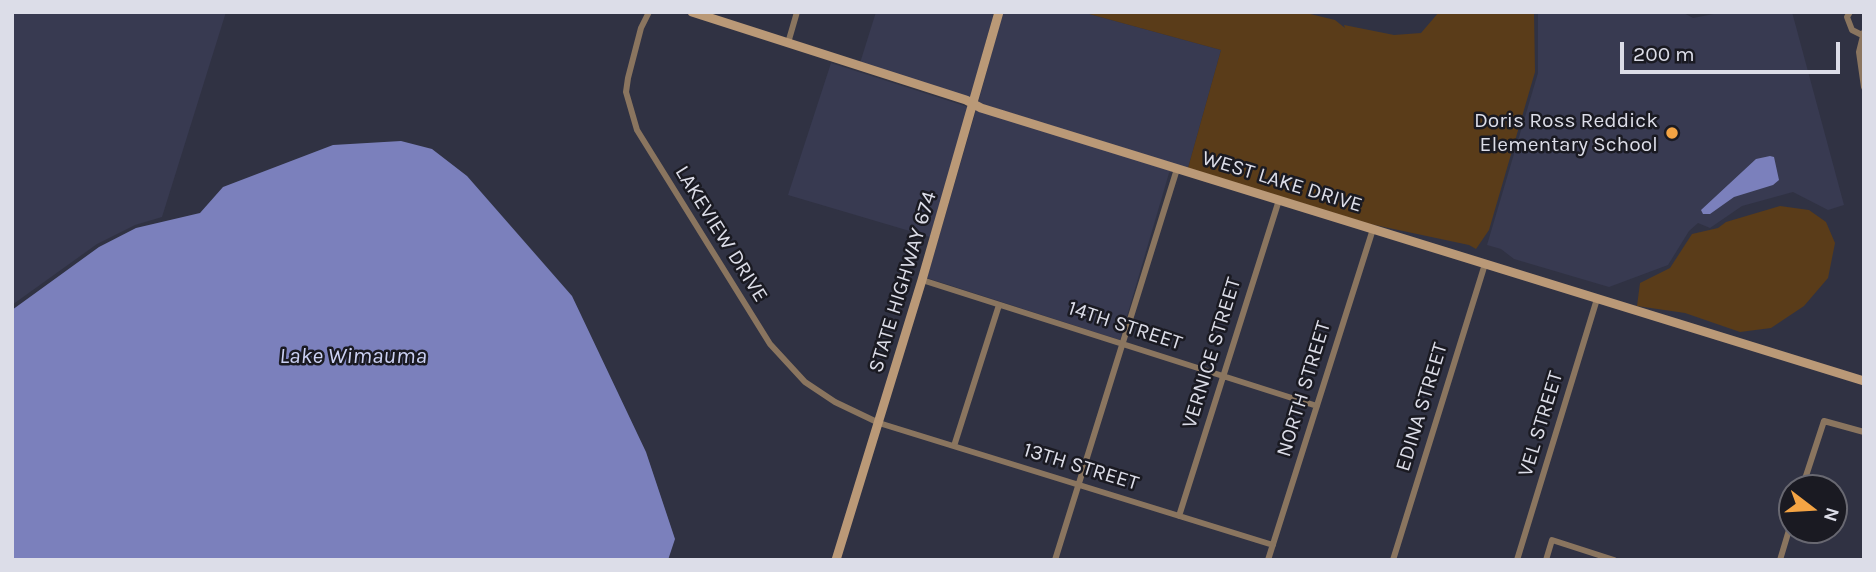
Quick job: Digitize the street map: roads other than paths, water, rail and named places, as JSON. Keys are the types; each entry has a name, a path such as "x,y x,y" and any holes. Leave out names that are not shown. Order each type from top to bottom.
{"street":[{"name":"LAKEVIEW DRIVE","path":"649,12 641,27 629,67 626,92 637,130 770,344 804,382 835,402 879,423"},
{"name":"WEST LAKE DRIVE","path":"692,12 1177,169 1864,380"},
{"path":"788,43 797,12"},
{"name":"STATE HIGHWAY 674","path":"836,560 922,281 999,12"},
{"path":"1850,12 1847,17 1852,30 1863,34 1859,52 1864,87"},
{"path":"1055,560 1177,169"},
{"name":"VERNICE STREET","path":"1179,516 1279,200"},
{"name":"NORTH STREET","path":"1268,560 1373,229"},
{"name":"EDINA STREET","path":"1393,560 1485,264"},
{"name":"14TH STREET","path":"922,281 1317,406"},
{"name":"VEL STREET","path":"1517,560 1597,299"},
{"path":"954,446 999,305"},
{"path":"1807,474 1824,421 1864,432"},
{"name":"13TH STREET","path":"879,423 1273,545"},
{"path":"1546,560 1552,540 1614,560"}],"water":[{"name":"Lake Wimauma","path":"401,141 432,149 467,176 572,296 646,452 675,539 668,560 12,560 12,310 99,247 136,228 200,213 223,187 333,145"},
{"path":"1774,157 1779,180 1773,185 1734,197 1710,214 1703,214 1701,210 1756,159"}],"place":[{"name":"Doris Ross Reddick Elementary School","path":"1672,133"}]}
